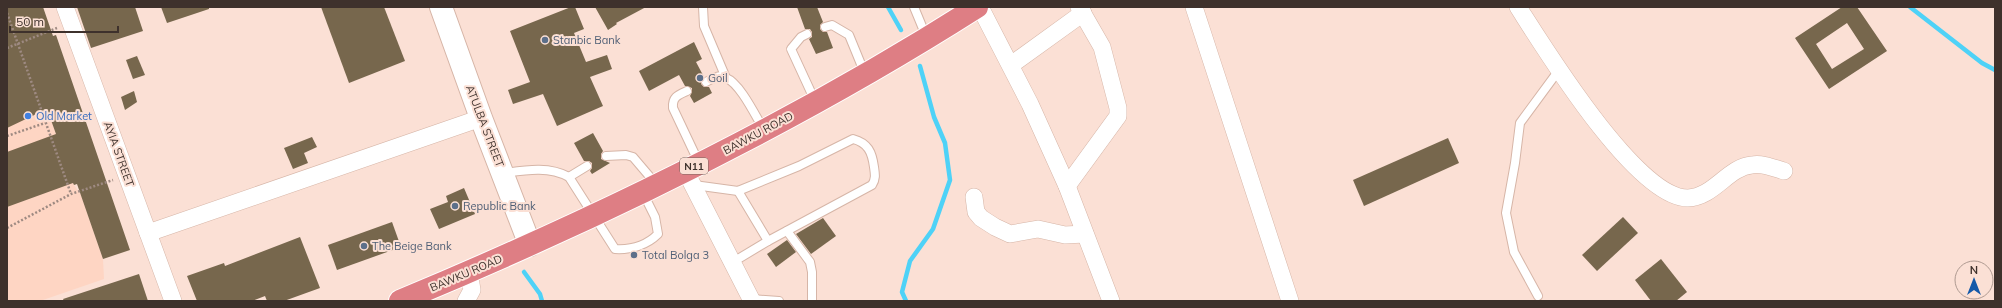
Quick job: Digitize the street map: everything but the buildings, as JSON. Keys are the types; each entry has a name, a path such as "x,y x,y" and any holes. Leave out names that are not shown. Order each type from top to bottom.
{"highway":[{"name":"BAWKU ROAD","path":"400,301 530,245 649,188 692,173 764,130 865,75 978,7"}],"street":[{"name":"ATULBA STREET","path":"441,7 481,118 504,174 530,245"},
{"path":"978,7 1011,65 1067,186 1111,301"},
{"path":"1194,7 1290,301"},
{"path":"1518,7 1560,70 1611,140 1643,174 1674,196 1689,198 1704,193 1741,167 1753,164 1784,171"},
{"path":"1011,65 1081,10 1102,47 1118,108 1118,116 1067,186"},
{"name":"AYIA STREET","path":"67,15 173,301"},
{"path":"148,233 481,118"},
{"path":"692,173 752,300"},
{"path":"974,197 976,212 981,218 994,227 1010,234 1038,229 1065,235 1085,234"},
{"path":"466,301 472,290 469,272"}],"lane":[{"path":"704,7 704,26 726,78"},
{"path":"914,7 927,39"},
{"path":"825,27 832,25 850,35 865,75"},
{"path":"807,34 801,36 791,49 815,102"},
{"path":"1538,296 1514,252 1506,213 1515,163 1520,123 1560,70"},
{"path":"706,82 716,76 726,78 736,85 764,130"},
{"path":"687,91 676,96 673,101 673,108 692,173 738,191 768,241"},
{"path":"733,262 768,241 872,185 875,177 873,155 868,147 860,141 853,139 799,166 738,191"},
{"path":"504,174 534,169 562,173 569,177 615,249 633,248 650,241 658,234 649,188 633,157 626,155 606,156"},
{"path":"569,177 587,166"},
{"path":"787,231 810,262 812,272 812,301"},
{"path":"752,300 778,301"}],"path":[{"path":"7,13 71,194"},
{"path":"7,48 67,15"},
{"path":"7,136 45,122"},
{"path":"7,228 71,194 126,175"}],"shaded area":[{"name":"Old Market","path":"7,7 25,46 74,185 81,195 103,259 104,279 40,301 7,301"}],"waterway":[{"path":"888,7 901,30"},
{"path":"1910,7 1982,63 1995,70"},
{"path":"906,301 902,292 910,261 933,229 950,180 945,143 934,117 920,66"},
{"path":"524,272 540,294 542,301"}],"place":[{"name":"Stanbic Bank","path":"545,40"},
{"name":"Goil","path":"700,78"},
{"name":"Old Market","path":"28,116"},
{"name":"Republic Bank","path":"455,206"},
{"name":"The Beige Bank","path":"364,246"},
{"name":"Total Bolga 3","path":"634,255"}]}
